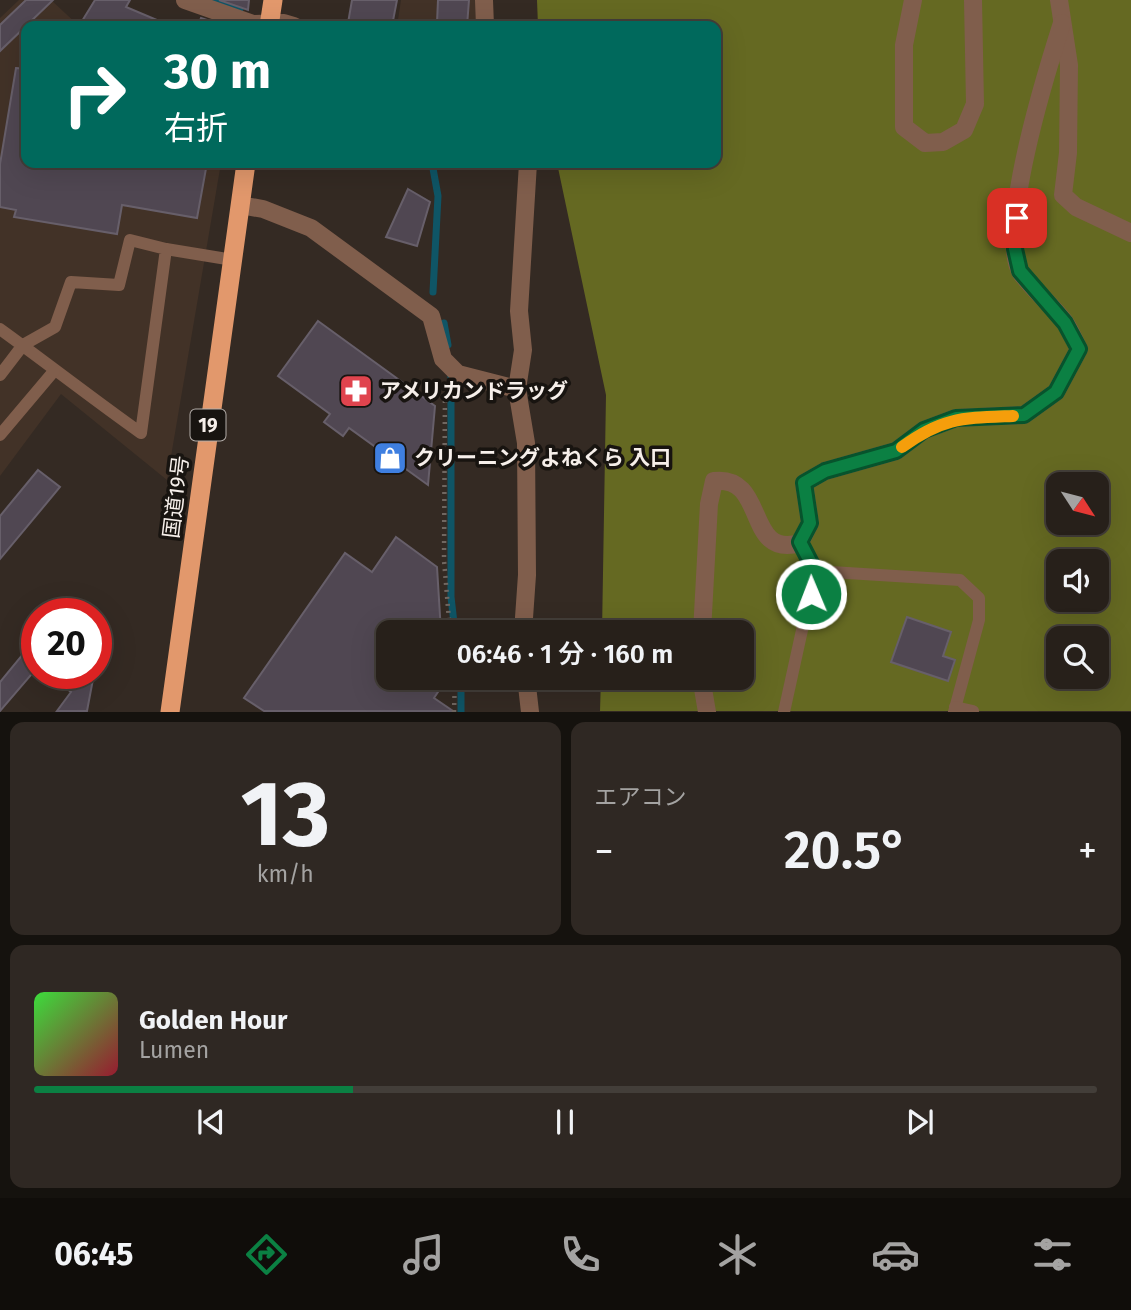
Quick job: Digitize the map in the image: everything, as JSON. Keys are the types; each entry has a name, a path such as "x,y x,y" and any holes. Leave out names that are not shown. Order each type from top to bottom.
{"highway":[{"path":"270,21 273,0"},
{"name":"国道19号","path":"170,712 245,168"}],"street":[{"path":"185,0 244,21"},
{"path":"484,0 485,21"},
{"path":"913,0 904,46 904,127 925,143 943,142 964,130 975,104 973,0"},
{"path":"1059,0 1069,65 1070,108 1063,195 1076,207 1131,233"},
{"path":"703,620 709,504 714,481 728,480 740,485 769,540 785,547 800,542 810,523 804,483 825,471 896,451 924,430 956,418 1024,415 1056,392 1079,349 1065,323 1020,271 1015,249 1021,171 1062,23"},
{"path":"524,620 527,575 526,443 517,389 523,350 519,311 528,168"},
{"path":"240,205 263,209 311,228 430,316 443,359 458,374 517,389"},
{"path":"527,690 530,712"},
{"path":"703,690 707,712"}],"lane":[{"path":"0,375 23,345 55,327 71,282 120,285 131,240 233,261"},
{"path":"0,329 54,372 141,433 166,249"},
{"path":"0,435 54,372"},
{"path":"784,712 815,571 800,542"},
{"path":"815,571 960,580 979,598 979,620 954,709 973,711"}],"path":[{"path":"443,359 444,560 449,620"},
{"path":"454,712 455,690"}],"shaded area":[{"path":"19,0 51,0 74,21 21,21 21,168 220,168 167,480 61,394 0,476 0,18"},
{"path":"401,0 478,0 479,21 398,21"}],"green space":[{"path":"537,0 1131,0 1131,711 600,711 601,690 754,690 754,620 602,620 606,395 558,168 721,168 721,21 538,21"}],"building":[{"path":"26,0 53,0 31,21 21,21 21,31 0,51 0,25"},
{"path":"95,0 130,0 126,7 159,21 82,21"},
{"path":"219,0 249,0 248,10"},
{"path":"352,0 397,0 393,21 348,21"},
{"path":"438,0 469,0 467,21 437,21"},
{"path":"16,68 21,68 21,168 206,168 197,218 122,205 117,234 14,217 16,210 0,207 0,164"},
{"path":"408,189 430,202 417,246 386,237"},
{"name":"アメリカンドラッグ","path":"318,321 435,406 428,485 349,428 343,436 324,422 330,414 278,376"},
{"path":"38,470 60,487 0,559 0,516"},
{"path":"396,537 437,567 440,620 376,620 376,690 439,690 434,698 453,711 264,711 244,698 345,553 372,572"},
{"path":"907,617 951,632 943,656 955,660 948,681 891,662"},
{"path":"21,656 21,687 0,711 0,682"},
{"path":"67,689 91,689 87,711 57,711 71,692"}],"waterway":[{"path":"214,0 240,9"},
{"path":"433,168 438,196 433,292"},
{"path":"444,323 448,345"},
{"path":"451,371 451,597 454,620"},
{"path":"461,690 461,712"}],"slow traffic":[{"path":"902,447 924,430 956,418 1013,416"}],"place":[{"name":"アメリカンドラッグ","path":"356,391"},
{"name":"クリーニングよねくら 入口","path":"390,458"}],"route":[{"path":"811,594 815,571 800,542 810,523 804,483 825,471 896,451 924,430 956,418 1024,415 1056,392 1079,349 1065,323 1020,271 1015,249 1017,218"}]}
